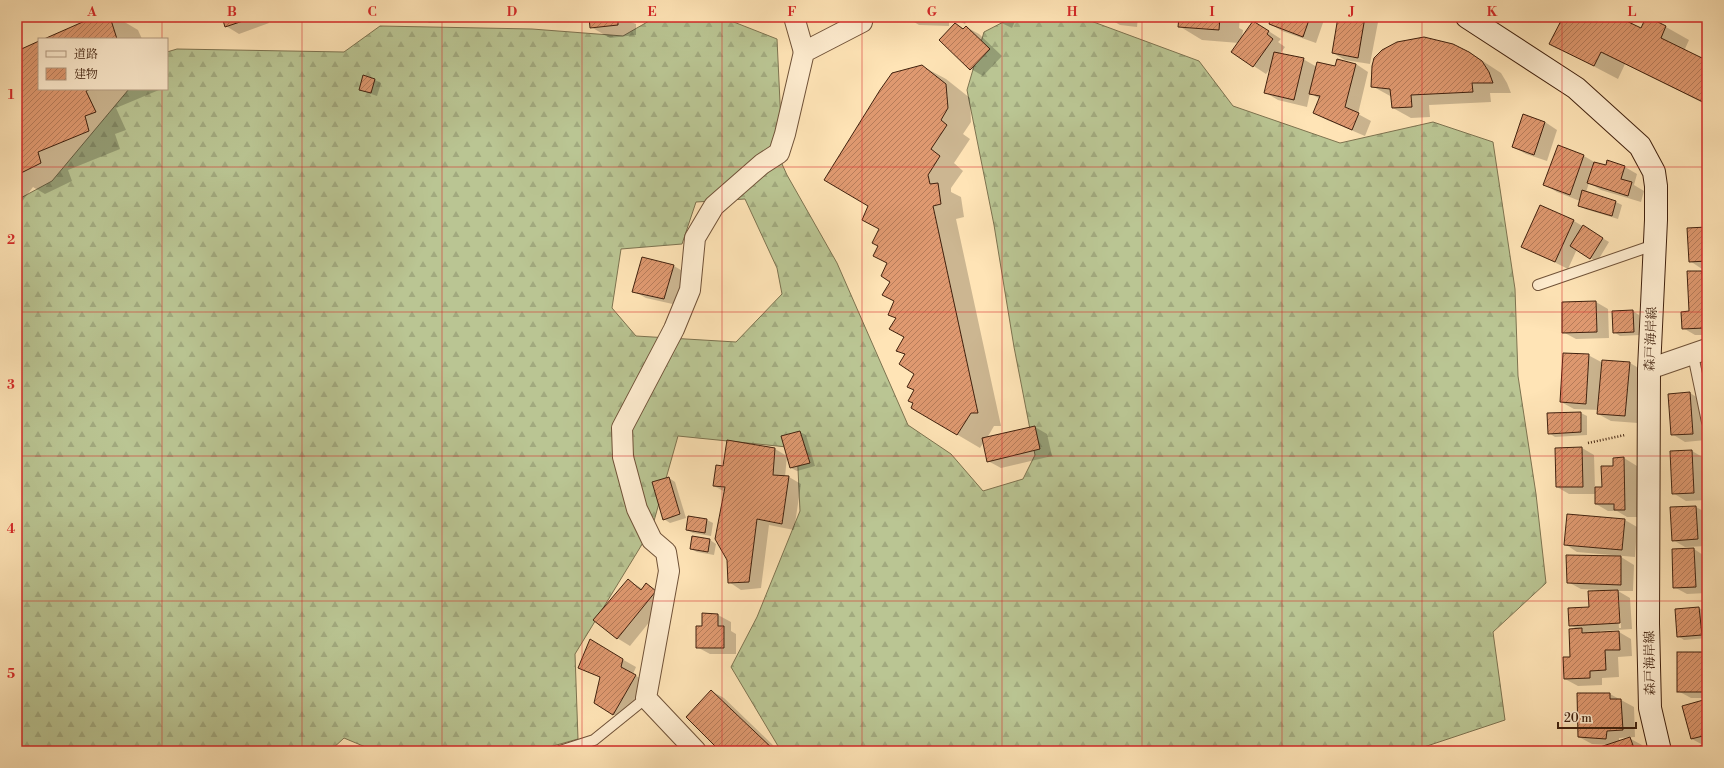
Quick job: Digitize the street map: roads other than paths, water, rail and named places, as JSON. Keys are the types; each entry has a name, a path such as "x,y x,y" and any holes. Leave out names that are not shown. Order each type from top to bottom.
{"main road":[{"name":"森戸海岸線","path":"1467,17 1576,88 1640,146 1654,172 1656,186 1648,430 1648,624 1650,708 1660,751"}],"street":[{"path":"696,751 646,698 669,571 666,552 652,540 637,509 623,456 622,428 674,329 690,290 695,238 714,206 762,164 779,153 785,134 804,52 794,17"},
{"path":"804,52 862,22 863,17"},
{"path":"1649,369 1700,352"}],"lane":[{"path":"1538,285 1654,245"},
{"path":"1700,352 1707,422"},
{"path":"560,751 594,740 646,698"}]}
